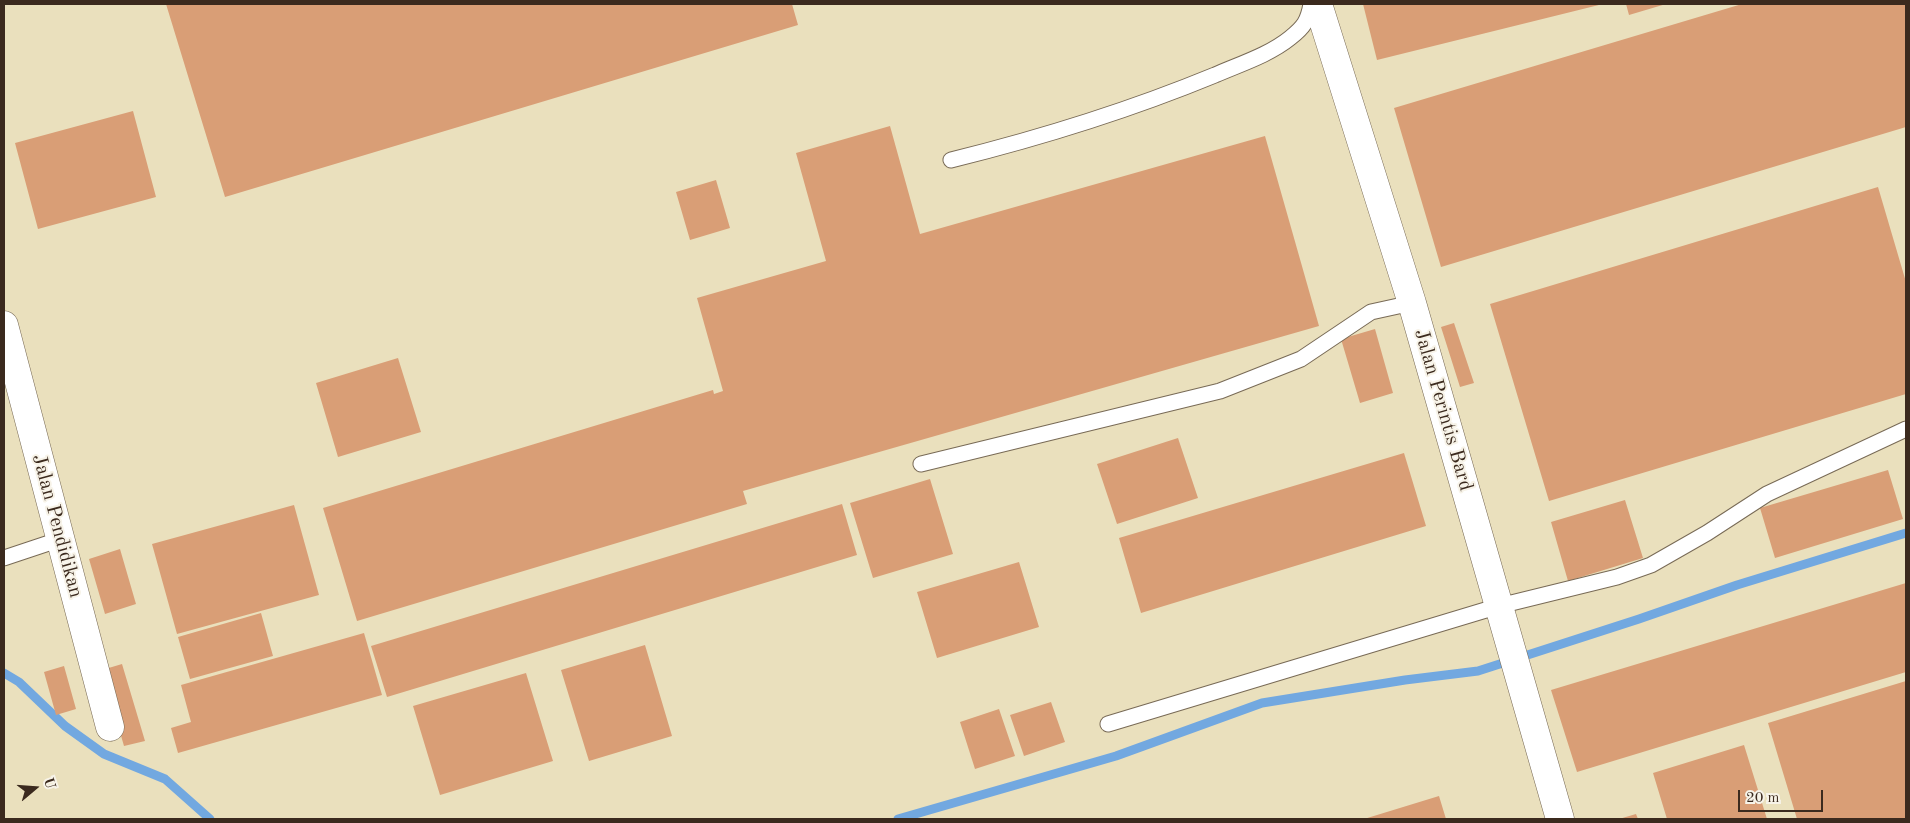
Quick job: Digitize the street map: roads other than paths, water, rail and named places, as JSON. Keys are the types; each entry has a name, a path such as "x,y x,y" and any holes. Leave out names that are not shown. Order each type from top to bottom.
{"street":[{"name":"Jalan Perintis Bard","path":"1318,4 1412,303 1560,819"},
{"name":"Jalan Pendidikan","path":"4,325 110,728"}],"lane":[{"path":"951,160 1007,147 1171,93 1256,58 1289,38 1308,20 1311,4"},
{"path":"921,464 1220,391 1301,360 1371,312 1412,303"},
{"path":"1108,724 1499,606 1617,577 1651,565 1707,533 1767,494 1906,429"},
{"path":"4,558 60,539"}],"waterway":[{"path":"898,819 1116,756 1262,703 1405,680 1478,671 1737,585 1906,533"},
{"path":"4,673 19,682 65,726 104,754 165,779 210,819"}]}
